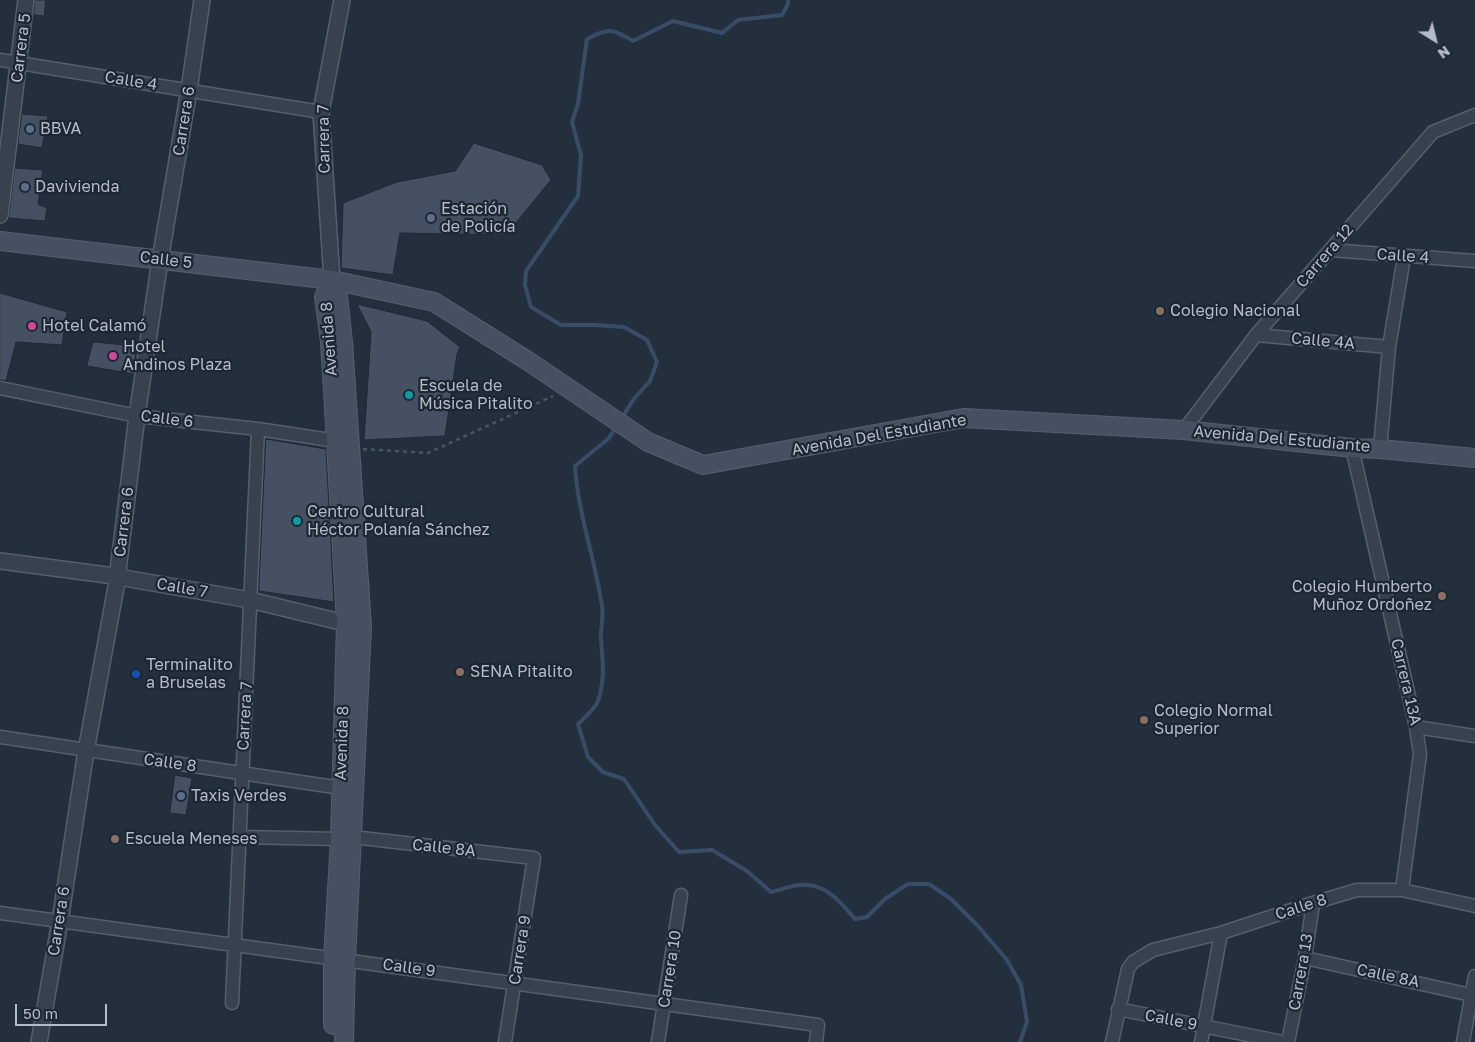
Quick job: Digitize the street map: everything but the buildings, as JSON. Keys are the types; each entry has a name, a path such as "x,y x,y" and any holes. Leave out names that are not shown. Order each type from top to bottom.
{"main road":[{"name":"Calle 5","path":"0,241 332,280"},
{"name":"Avenida Del Estudiante","path":"332,280 434,302 528,361 648,442 703,465 964,418 1184,430 1352,448 1475,458"},
{"name":"Avenida 8","path":"332,280 338,296 354,625 346,838 332,1042"},
{"name":"Avenida 8","path":"346,838 341,788 354,625"},
{"name":"Avenida 8","path":"339,958 344,1042"}],"street":[{"name":"Carrera 5","path":"0,215 26,0"},
{"name":"Carrera 6","path":"39,1042 86,751 117,577 137,416 202,0"},
{"name":"Carrera 7","path":"332,280 321,112 342,0"},
{"name":"Calle 4","path":"0,60 321,112"},
{"name":"Carrera 12","path":"1184,430 1256,335 1433,132 1475,115"},
{"name":"Calle 4","path":"1330,250 1475,262"},
{"path":"1380,449 1389,347 1404,257"},
{"name":"Calle 4A","path":"1256,335 1389,347"},
{"name":"Calle 6","path":"0,388 137,416 258,430 345,444"},
{"name":"Carrera 7","path":"232,1003 233,944 240,837 258,430"},
{"name":"Carrera 13A","path":"1352,448 1416,727 1420,754 1402,890"},
{"name":"Calle 7","path":"0,561 117,577 250,600 354,625"},
{"path":"1416,727 1475,736"},
{"name":"Calle 8","path":"0,737 341,788"},
{"name":"Calle 8A","path":"240,837 346,838 534,858"},
{"name":"Carrera 9","path":"505,1042 534,858"},
{"name":"Calle 8","path":"1118,1010 1128,969 1133,962 1154,950 1221,933 1357,890 1402,890 1475,906"},
{"name":"Carrera 10","path":"658,1042 681,896"},
{"name":"Carrera 13","path":"1288,1042 1305,958 1313,903"},
{"name":"Calle 9","path":"0,913 818,1025 816,1042"},
{"path":"1201,1042 1221,933"},
{"name":"Calle 8A","path":"1305,958 1472,994"},
{"path":"1463,1042 1475,976"},
{"path":"1112,1042 1118,1010"},
{"name":"Calle 9","path":"1118,1010 1284,1042"}],"path":[{"path":"345,444 428,454 569,389"}],"waterway":[{"path":"622,418 633,400 650,381 657,362 647,340 624,327 561,325 531,307 525,285 526,271 578,196 581,155 572,122 578,104 587,39 606,31 611,31 633,41 673,21 722,33 738,20 782,15 788,0"},
{"path":"617,426 608,439 575,466 583,519 599,588 602,610 602,686 598,701 578,724 588,757 603,772 624,779 655,825 679,852 712,850 747,871 771,892 799,885 816,887 831,894 855,919 867,917 885,899 908,884 929,884 951,899 977,925 1007,960 1021,985 1027,1022 1020,1042"}],"place":[{"name":"BBVA","path":"30,129"},
{"name":"Davivienda","path":"25,187"},
{"name":"Estación de Policía","path":"431,218"},
{"name":"Colegio Nacional","path":"1160,311"},
{"name":"Hotel Calamó","path":"32,326"},
{"name":"Hotel Andinos Plaza","path":"113,356"},
{"name":"Escuela de Música Pitalito","path":"409,395"},
{"name":"Centro Cultural Héctor Polanía Sánchez","path":"297,521"},
{"name":"Colegio Humberto Muñoz Ordoñez","path":"1442,596"},
{"name":"SENA Pitalito","path":"460,672"},
{"name":"Terminalito a Bruselas","path":"136,674"},
{"name":"Colegio Normal Superior","path":"1144,720"},
{"name":"Taxis Verdes","path":"181,796"},
{"name":"Escuela Meneses","path":"115,839"}]}
